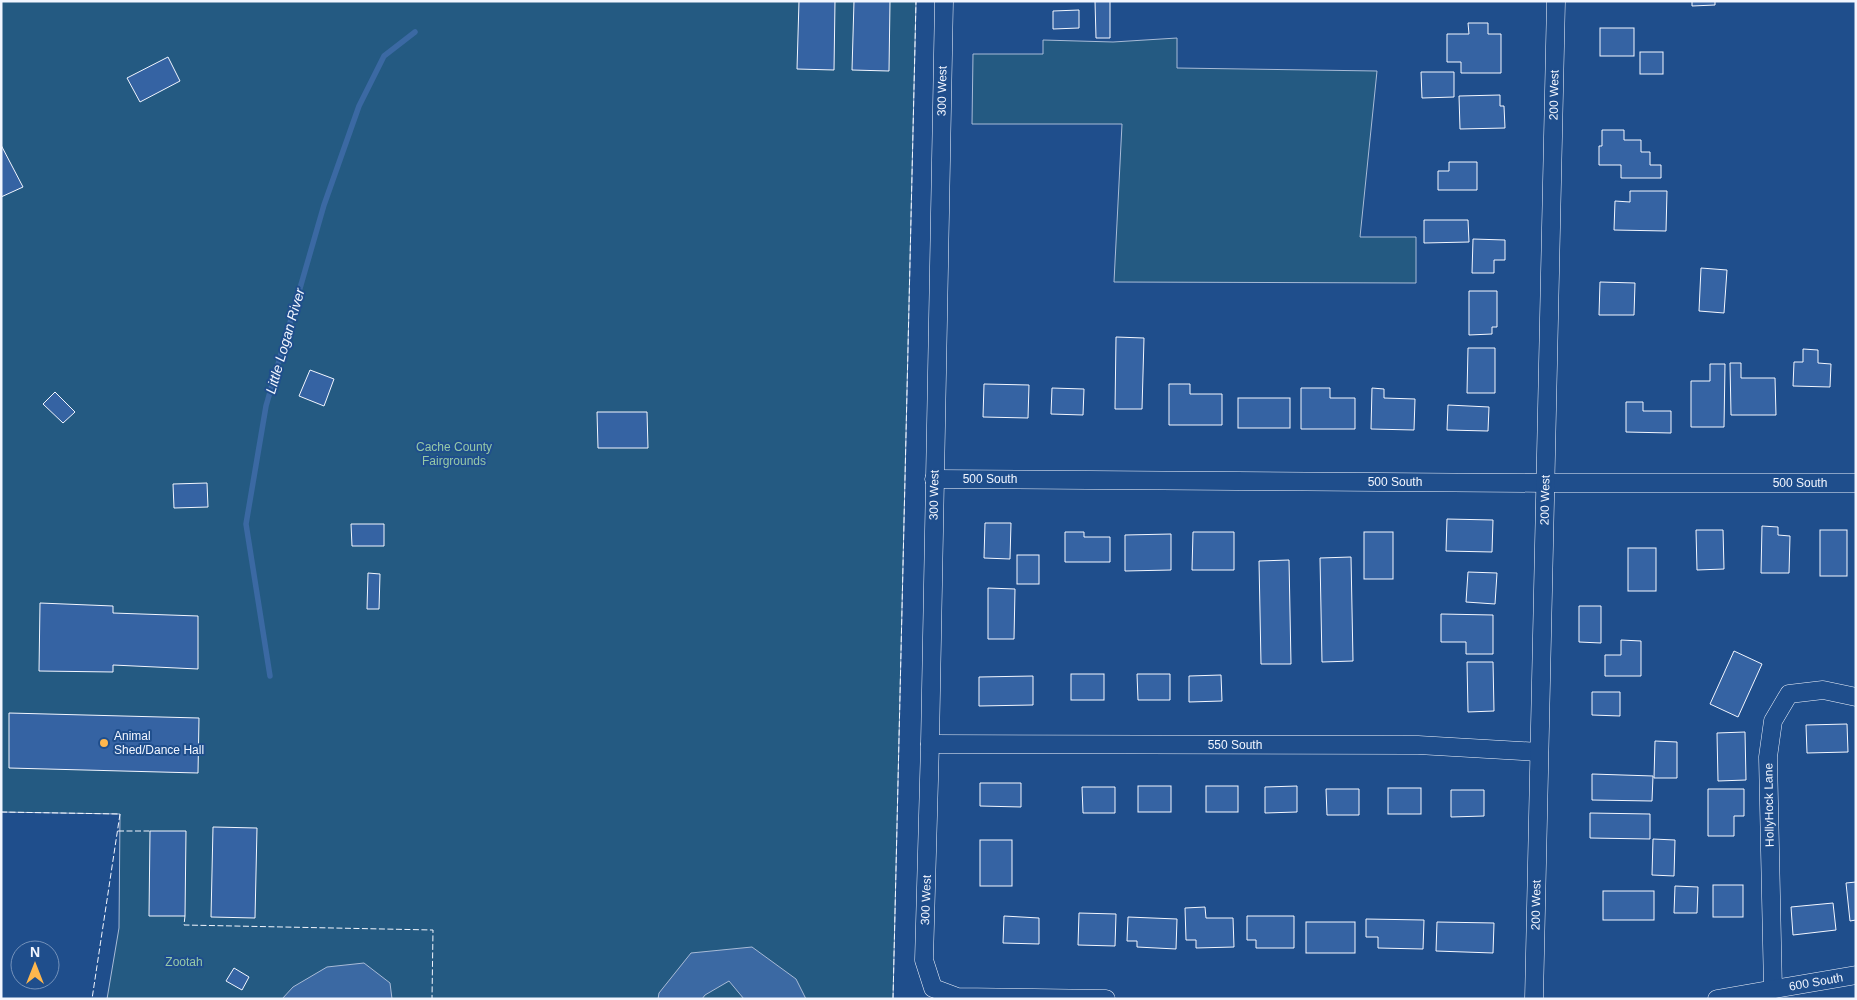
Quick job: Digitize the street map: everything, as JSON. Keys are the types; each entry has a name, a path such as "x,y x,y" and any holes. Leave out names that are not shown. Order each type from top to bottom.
{"street":[{"name":"300 West","path":"944,1 924,960 934,988 956,998 1106,999"},
{"name":"200 West","path":"1534,999 1556,1"},
{"name":"500 South","path":"934,479 1856,483"},
{"name":"HollyHock Lane","path":"1773,989 1768,757 1773,721 1789,694 1823,690 1856,697"},
{"name":"550 South","path":"930,744 1408,745 1539,752"},
{"name":"600 South","path":"1717,999 1856,975"}],"green space":[{"name":"Cache County Fairgrounds","path":"1,1 916,1 893,999 107,999 119,928 120,814 1,812"},
{"path":"1177,38 1177,68 1377,71 1360,237 1416,237 1416,283 1114,282 1122,124 972,124 973,54 1043,54 1043,40 1113,42"}],"shaded area":[{"path":"752,947 796,979 806,999 744,999 729,981 705,995 702,999 658,999 659,993 691,953"},
{"path":"364,963 390,983 392,999 282,999 293,987 327,967"}],"building":[{"path":"799,1 835,1 834,70 797,69"},
{"path":"854,1 890,1 889,71 852,70"},
{"path":"1095,1 1110,1 1110,38 1096,38"},
{"path":"1692,1 1715,1 1715,5 1692,6"},
{"path":"1079,10 1079,28 1053,29 1053,11"},
{"path":"1468,23 1488,23 1488,34 1501,34 1501,73 1461,73 1461,62 1447,62 1447,34 1469,34"},
{"path":"1600,28 1634,28 1634,56 1600,56"},
{"path":"1640,52 1663,52 1663,74 1640,74"},
{"path":"168,57 180,81 140,102 127,78"},
{"path":"1421,72 1454,72 1454,97 1422,98"},
{"path":"1500,95 1500,106 1504,106 1505,128 1460,129 1459,96"},
{"path":"1602,130 1624,130 1624,140 1641,140 1641,152 1650,152 1650,165 1661,165 1661,178 1621,178 1621,165 1599,165 1599,146 1602,146"},
{"path":"1,145 23,187 1,197"},
{"path":"1449,162 1477,162 1477,190 1438,190 1438,171 1449,171"},
{"path":"1630,191 1667,191 1666,231 1614,230 1615,201 1630,202"},
{"path":"1424,220 1468,220 1469,242 1424,243"},
{"path":"1473,239 1505,240 1505,260 1494,260 1494,273 1472,273"},
{"path":"1701,268 1727,270 1724,313 1699,311"},
{"path":"1600,282 1635,283 1634,315 1599,315"},
{"path":"1469,291 1497,291 1497,327 1492,327 1492,334 1469,335"},
{"path":"1116,337 1144,338 1142,409 1115,409"},
{"path":"1468,348 1495,348 1495,393 1467,393"},
{"path":"1803,349 1818,350 1818,363 1831,364 1830,387 1793,386 1794,362 1803,362"},
{"path":"1730,363 1741,363 1741,378 1775,378 1776,415 1731,415"},
{"path":"1710,364 1725,364 1724,427 1691,427 1691,381 1710,381"},
{"path":"310,370 334,379 324,406 299,396"},
{"path":"984,384 1029,385 1028,418 983,417"},
{"path":"1169,384 1190,384 1190,394 1222,394 1222,425 1169,425"},
{"path":"1052,388 1084,389 1083,415 1051,414"},
{"path":"1301,388 1330,388 1330,398 1355,398 1355,429 1301,429"},
{"path":"1372,388 1384,389 1384,398 1415,399 1414,430 1371,429"},
{"path":"55,392 75,412 63,423 43,404"},
{"path":"1238,398 1290,398 1290,428 1238,428"},
{"path":"1626,402 1643,402 1643,411 1671,411 1671,433 1626,432"},
{"path":"1448,405 1489,407 1488,431 1447,430"},
{"path":"597,412 647,412 648,448 598,448"},
{"path":"207,483 208,507 174,508 173,484"},
{"path":"1447,519 1493,520 1492,552 1446,551"},
{"path":"985,523 1011,523 1010,559 984,558"},
{"path":"351,524 384,524 384,546 352,546"},
{"path":"1762,526 1778,527 1778,535 1790,536 1789,573 1761,573"},
{"path":"1696,530 1723,530 1724,569 1697,570"},
{"path":"1820,530 1847,530 1847,576 1820,576"},
{"path":"1065,532 1084,532 1084,537 1110,537 1110,562 1065,562"},
{"path":"1193,532 1234,532 1234,570 1192,570"},
{"path":"1364,532 1393,532 1393,579 1364,579"},
{"path":"1171,534 1171,570 1125,571 1125,535"},
{"path":"1628,548 1656,548 1656,591 1628,591"},
{"path":"1017,555 1039,555 1039,584 1017,584"},
{"path":"1351,557 1353,661 1322,662 1320,558"},
{"path":"1289,560 1291,664 1261,664 1259,561"},
{"path":"1468,572 1497,573 1495,604 1466,602"},
{"path":"368,573 380,574 379,609 367,609"},
{"path":"988,588 1015,589 1014,639 988,639"},
{"path":"40,603 113,606 113,613 198,616 198,669 113,665 113,672 39,671"},
{"path":"1579,606 1601,606 1601,643 1579,642"},
{"path":"1441,614 1493,615 1493,654 1466,654 1466,642 1441,642"},
{"path":"1621,640 1641,641 1641,676 1605,676 1605,655 1621,655"},
{"path":"1734,651 1762,664 1738,717 1710,704"},
{"path":"1467,662 1493,662 1494,711 1468,712"},
{"path":"1071,674 1104,674 1104,700 1071,700"},
{"path":"1137,674 1170,674 1170,700 1138,700"},
{"path":"1221,675 1222,701 1189,702 1189,676"},
{"path":"1033,676 1033,705 979,706 979,677"},
{"path":"1592,692 1620,692 1620,716 1592,715"},
{"name":"Animal Shed/Dance Hall","path":"9,713 199,718 198,773 9,768"},
{"path":"1847,724 1848,752 1807,753 1806,725"},
{"path":"1745,732 1746,780 1718,781 1717,733"},
{"path":"1655,741 1677,742 1677,778 1654,778"},
{"path":"1592,774 1653,776 1652,801 1592,800"},
{"path":"980,783 1021,783 1021,807 980,806"},
{"path":"1138,786 1171,786 1171,812 1138,812"},
{"path":"1206,786 1238,786 1238,812 1206,812"},
{"path":"1297,786 1297,812 1265,813 1265,787"},
{"path":"1082,787 1115,787 1115,813 1083,813"},
{"path":"1388,788 1421,788 1421,814 1388,814"},
{"path":"1326,789 1359,789 1359,815 1327,815"},
{"path":"1708,789 1744,789 1744,816 1734,816 1734,836 1708,836"},
{"path":"1451,790 1484,790 1484,816 1451,817"},
{"path":"1590,813 1650,814 1650,839 1590,838"},
{"path":"213,827 257,828 255,918 211,917"},
{"path":"150,831 186,831 185,916 149,916"},
{"path":"1653,839 1675,840 1674,876 1652,875"},
{"path":"980,840 1012,840 1012,886 980,886"},
{"path":"1856,882 1856,920 1850,921 1846,883"},
{"path":"1713,885 1743,885 1743,917 1713,917"},
{"path":"1675,886 1698,887 1697,913 1674,913"},
{"path":"1603,891 1654,891 1654,920 1603,920"},
{"path":"1833,903 1836,930 1793,935 1791,907"},
{"path":"1205,907 1206,918 1233,918 1234,947 1196,948 1196,940 1186,940 1185,908"},
{"path":"1079,913 1116,914 1115,946 1078,945"},
{"path":"1004,916 1039,918 1039,944 1003,943"},
{"path":"1247,916 1294,916 1294,948 1256,948 1256,940 1247,940"},
{"path":"1128,917 1177,919 1176,949 1137,947 1137,941 1127,941"},
{"path":"1366,919 1424,920 1423,949 1378,948 1378,937 1366,937"},
{"path":"1306,922 1355,922 1355,953 1306,953"},
{"path":"1437,922 1494,923 1493,953 1436,951"},
{"path":"234,968 249,977 242,990 226,981"}],"waterway":[{"name":"Little Logan River","path":"270,676 246,524 266,406 324,205 359,106 384,56 415,32"}],"fence":[{"path":"893,999 916,1"},
{"path":"1,812 120,814 92,999"},
{"path":"118,831 150,831"},
{"path":"185,916 184,925 433,930 432,999"}],"place":[{"name":"Animal Shed/Dance Hall","path":"104,743"}],"park label":[{"name":"Zootah","path":"184,962"}]}
